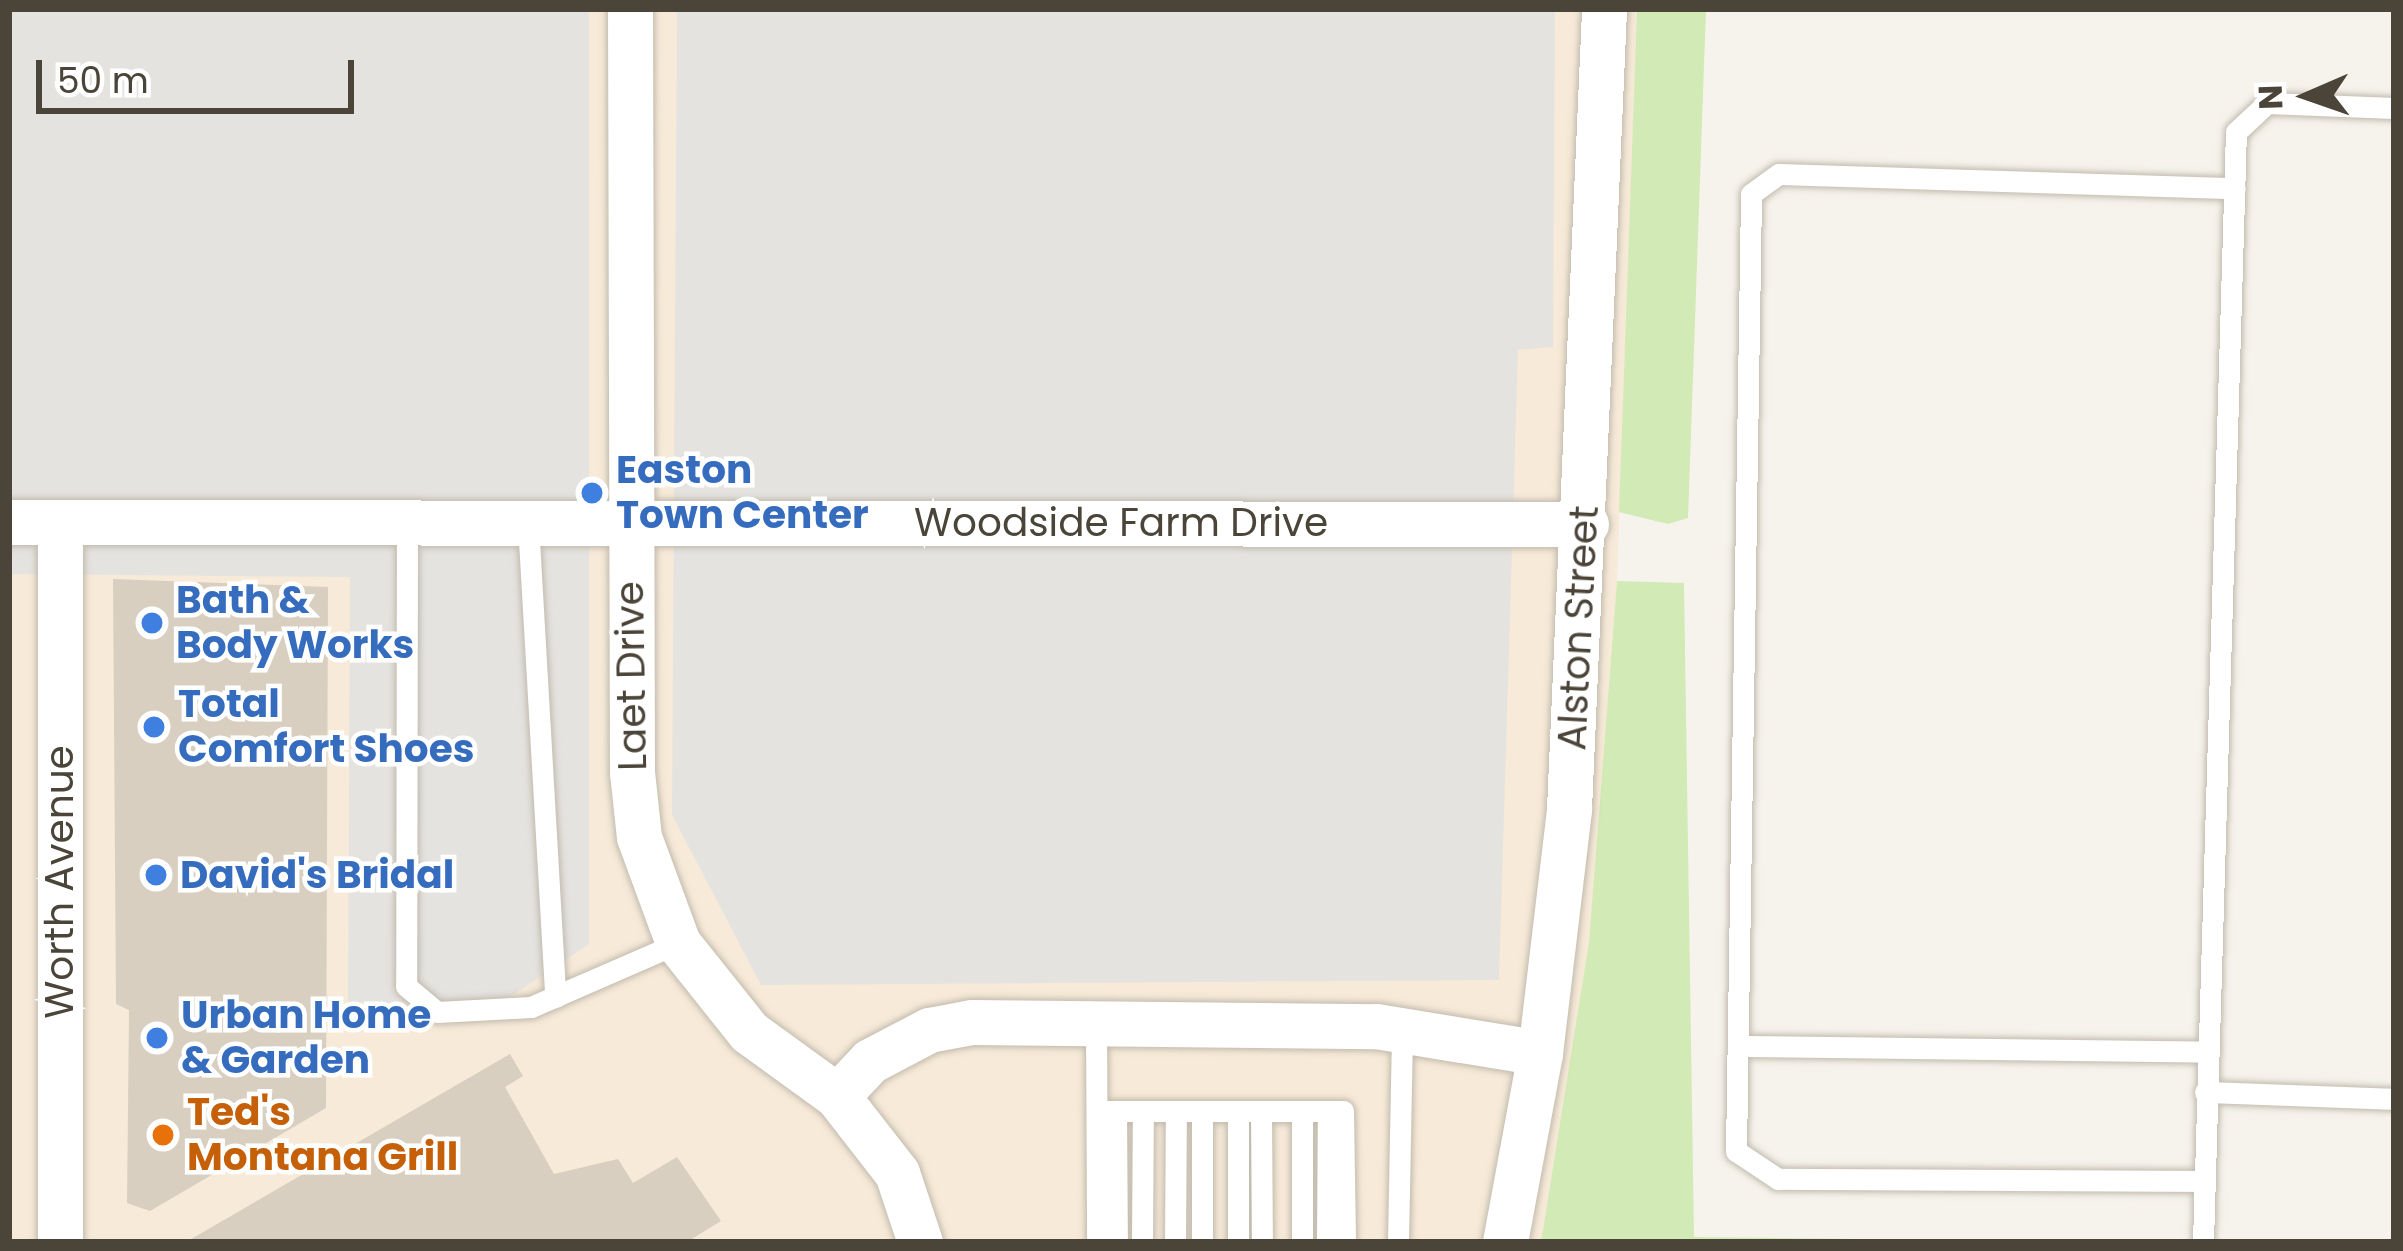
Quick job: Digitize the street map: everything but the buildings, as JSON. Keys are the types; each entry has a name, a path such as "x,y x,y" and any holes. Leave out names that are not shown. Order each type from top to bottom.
{"street":[{"name":"Laet Drive","path":"631,9 630,523 639,837 677,943 749,1032 837,1096 897,1173 920,1242"},
{"name":"Alston Street","path":"1505,1242 1540,1053 1569,809 1586,524 1604,9"},
{"name":"Woodside Farm Drive","path":"9,522 1586,524"},
{"name":"Worth Avenue","path":"59,522 60,1242"},
{"path":"837,1096 871,1061 929,1030 972,1022 1402,1031 1540,1053"}],"lane":[{"path":"2203,1242 2236,132 2267,103 2394,108"},
{"path":"2202,1181 1778,1179 1736,1150 1751,194 1779,174 2235,188"},
{"path":"407,523 406,986 422,1006 469,1014 555,997 677,943"},
{"path":"528,523 555,997"},
{"path":"1096,1023 1117,1242"},
{"path":"1398,1242 1402,1031"},
{"path":"1738,1046 2206,1052"},
{"path":"2205,1092 2394,1099"},
{"path":"1106,1111 1343,1112 1345,1242"},
{"path":"1097,1242 1106,1111"},
{"path":"1142,1242 1143,1111"},
{"path":"1175,1242 1176,1111"},
{"path":"1202,1111 1202,1242"},
{"path":"1238,1111 1238,1242"},
{"path":"1261,1111 1262,1242"},
{"path":"1302,1111 1302,1242"},
{"path":"1328,1111 1328,1242"}],"shaded area":[{"path":"9,9 1637,9 1617,581 1589,942 1541,1242 9,1242"},
{"path":"9,9 589,9 589,944 504,1001 348,1009 350,577 9,574"},
{"path":"677,9 1555,9 1553,347 1518,350 1499,980 761,985 672,815"}],"green space":[{"path":"1637,9 1706,9 1688,518 1668,524 1619,512"},
{"path":"1617,581 1684,583 1694,1237 2103,1242 1541,1242 1589,942"}],"place":[{"name":"Easton Town Center","path":"592,493"},
{"name":"Bath & Body Works","path":"152,623"},
{"name":"Total Comfort Shoes","path":"154,727"},
{"name":"David's Bridal","path":"156,875"},
{"name":"Urban Home & Garden","path":"157,1038"},
{"name":"Ted's Montana Grill","path":"163,1135"}]}
